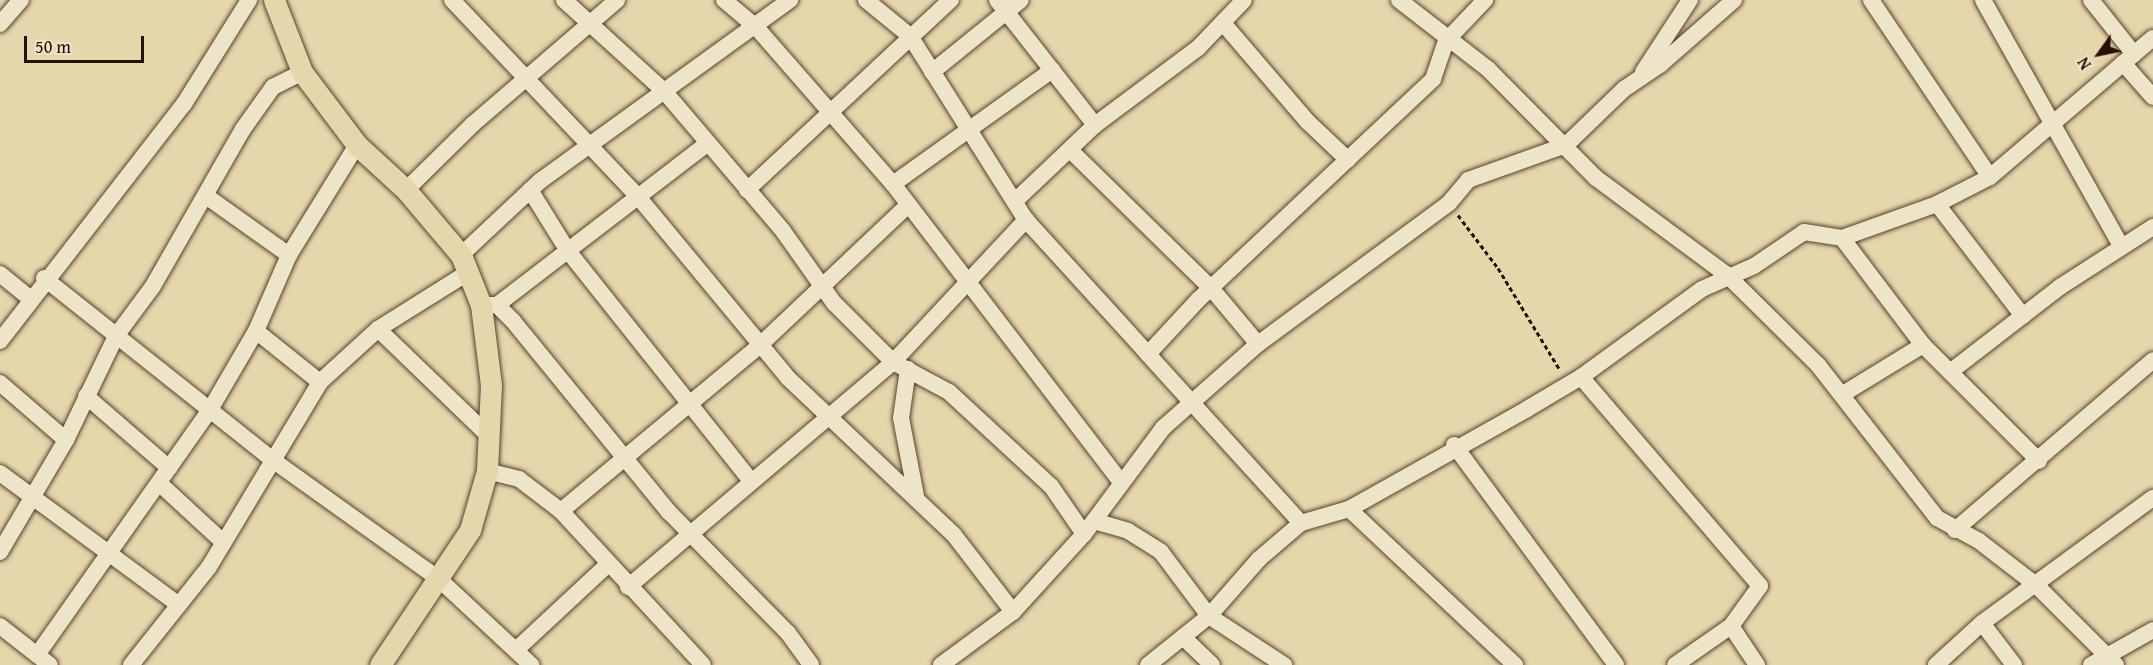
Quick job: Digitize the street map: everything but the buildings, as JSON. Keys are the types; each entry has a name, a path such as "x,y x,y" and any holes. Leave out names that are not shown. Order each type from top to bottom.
{"main road":[{"path":"274,0 302,72 357,145 406,190 465,264 489,305 490,437 487,471 470,530 441,580 380,665"}],"street":[{"path":"0,24 21,0"},
{"path":"0,340 44,278 184,104 249,0"},
{"path":"452,0 524,79 640,199 759,346 954,535 1013,612"},
{"path":"564,0 590,28 664,91 747,190 821,284 893,362 949,392 1051,486 1089,527 1128,531 1161,552 1209,616 1284,665"},
{"path":"406,190 524,79 590,28 617,0"},
{"path":"724,0 756,27 892,184 965,283 1120,482"},
{"path":"131,665 224,543 320,382 378,329 465,264 530,189 756,27 790,0"},
{"path":"866,0 910,36 1026,220 1193,401 1301,523"},
{"path":"747,190 951,0"},
{"path":"932,72 1001,6 1021,0"},
{"path":"1015,201 1095,125 1223,23 1244,0"},
{"path":"1399,0 1446,41 1488,69 1566,145 1596,178 1727,275 1843,394 1919,497 1955,530 1979,541 2036,585 2111,659"},
{"path":"1148,354 1211,288 1433,79 1446,41 1485,0"},
{"path":"1640,78 1690,0"},
{"path":"940,665 1013,612 1089,527 1120,482 1163,428 1258,344 1449,203 1468,180 1566,145 1640,78 1734,0"},
{"path":"1871,0 1990,177"},
{"path":"1983,0 2056,126 2121,246"},
{"path":"2091,0 2153,97"},
{"path":"1001,6 1095,125"},
{"path":"1223,23 1308,122 1348,160"},
{"path":"1148,665 1209,616 1259,559 1301,523 1349,509 1454,445 1575,381 1727,275 1754,266 1804,232 1842,238 1937,204 1990,177 2056,126 2153,38"},
{"path":"892,184 967,127 1052,70"},
{"path":"0,552 66,440 116,336 153,286 273,87 302,72"},
{"path":"707,144 640,199 489,305 628,456 692,537 788,633 810,665"},
{"path":"0,626 44,660 108,553 211,408 256,331 289,255 357,145"},
{"path":"1070,150 1211,288 1258,344"},
{"path":"530,189 568,251 751,481"},
{"path":"206,196 289,255"},
{"path":"1937,204 2023,316"},
{"path":"561,511 759,346 821,284 907,206"},
{"path":"628,587 692,537 751,481 893,362 1026,220"},
{"path":"1950,372 2121,246 2153,228"},
{"path":"1842,238 1923,345 2039,461"},
{"path":"0,274 30,298"},
{"path":"44,278 211,408 274,461 441,580 531,665"},
{"path":"378,329 490,437"},
{"path":"256,331 320,382"},
{"path":"1843,394 1923,345"},
{"path":"1955,530 2039,461 2153,360"},
{"path":"908,369 902,418 916,496"},
{"path":"1575,381 1760,586 1731,626 1675,665"},
{"path":"0,383 66,440"},
{"path":"86,396 169,468"},
{"path":"1454,445 1615,664"},
{"path":"487,471 519,479 561,511 607,565 703,665"},
{"path":"0,473 178,604"},
{"path":"159,483 224,543"},
{"path":"1936,665 1982,623 2153,498"},
{"path":"1349,509 1515,665"},
{"path":"516,650 607,565"},
{"path":"1982,623 2014,665"},
{"path":"1731,626 1757,665"},
{"path":"2091,665 2111,659 2153,630"},
{"path":"1183,637 1212,665"}],"path":[{"path":"1449,203 1498,268 1575,381"}]}
